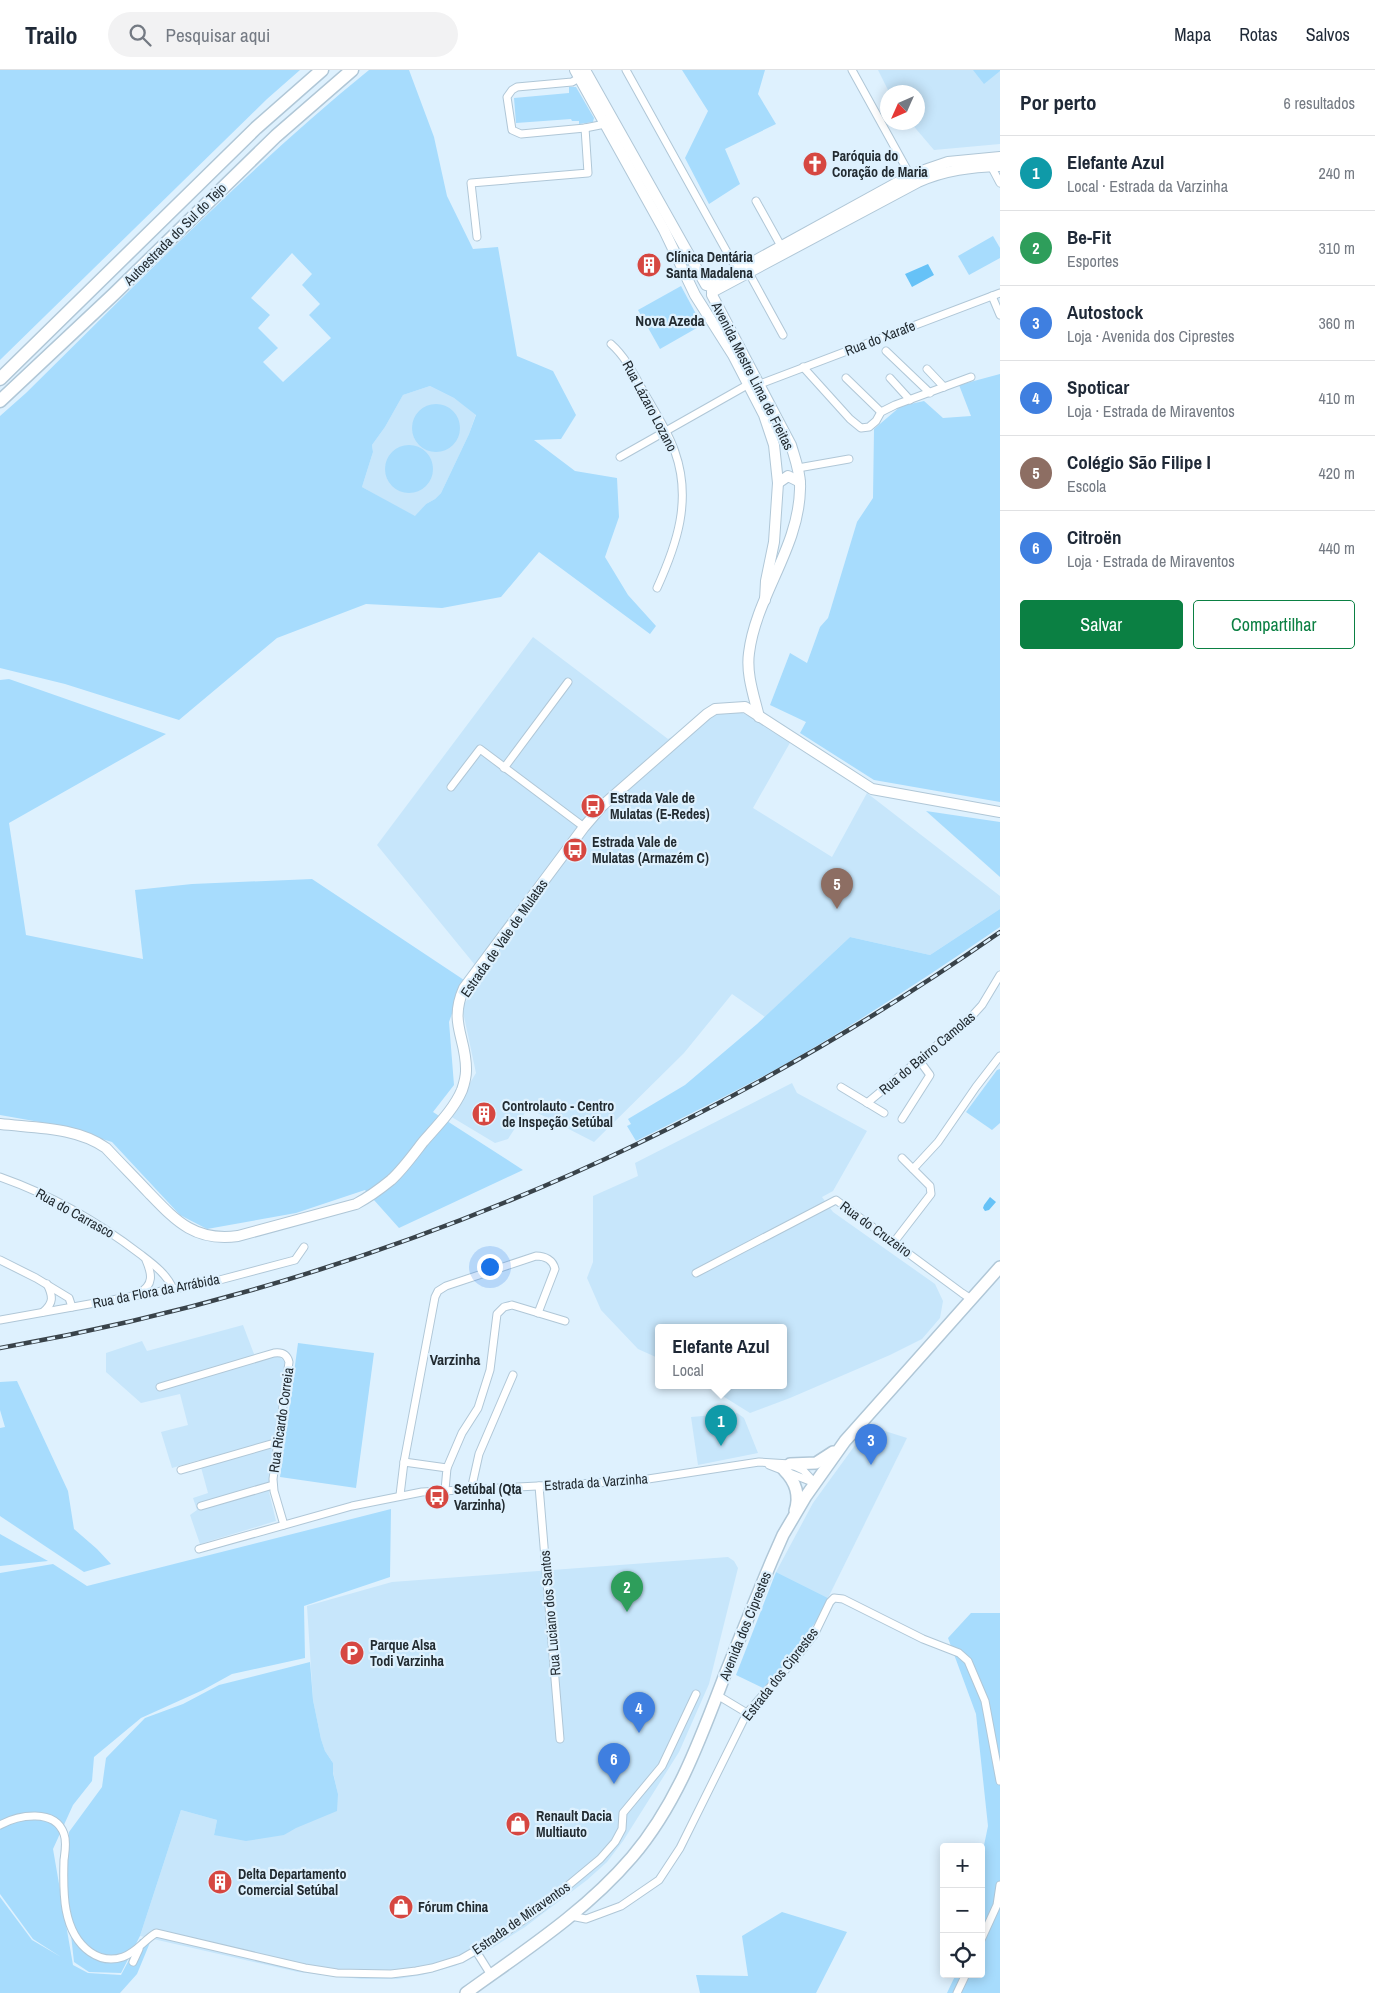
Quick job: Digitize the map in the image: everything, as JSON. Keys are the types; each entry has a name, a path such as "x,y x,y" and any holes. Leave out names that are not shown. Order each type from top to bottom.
{"highway":[{"name":"Autoestrada do Sul do Tejo","path":"0,378 256,128 322,70"},
{"name":"Autoestrada do Sul do Tejo","path":"0,401 269,142 352,70"}],"main road":[{"name":"Avenida dos Ciprestes","path":"466,1993 571,1916 608,1884 633,1856 678,1790 772,1560 792,1521 815,1483 845,1441 1000,1267"},
{"path":"792,1521 798,1502 794,1483 787,1467 820,1462 845,1441"}],"street":[{"path":"626,70 737,270"},
{"path":"852,70 910,176"},
{"path":"580,73 567,82 517,87 512,90 508,98 510,126 516,133 521,134 585,128 605,124"},
{"name":"Avenida Mestre Lima de Freitas","path":"580,73 605,124 664,230 697,296 749,384 764,415 776,458 778,482 774,542 766,581 765,600"},
{"name":"Avenida Mestre Lima de Freitas","path":"580,73 710,290 792,445 800,482 798,511 795,525 765,600 749,653 749,672 759,716"},
{"path":"477,237 471,183 588,173 585,128"},
{"path":"710,290 701,285 697,296 706,301 710,290 737,270 910,176 948,162 1000,157"},
{"path":"710,290 748,273 918,182 948,171 996,166 1000,183"},
{"path":"756,201 781,246"},
{"path":"748,273 783,335"},
{"name":"Rua do Xarafe","path":"760,384 803,366 1000,293"},
{"path":"992,296 1000,314"},
{"name":"Rua Lázaro Lozano","path":"611,344 625,358 666,431 678,461 683,504 676,542 657,588"},
{"path":"886,351 930,393"},
{"path":"803,366 850,419 861,428 869,426 876,421 881,412 971,377"},
{"path":"927,369 944,387"},
{"path":"846,378 881,412"},
{"path":"890,378 910,400"},
{"path":"620,457 749,384"},
{"path":"776,458 781,462 787,461 794,454"},
{"path":"798,468 849,459"},
{"path":"778,482 788,476 800,482"},
{"path":"504,768 568,682"},
{"name":"Estrada de Vale de Mulatas","path":"0,1124 70,1132 98,1142 174,1219 190,1230 208,1236 226,1238 238,1236 356,1204 381,1188 403,1168 456,1100 462,1089 466,1071 457,1020 458,1006 462,994 584,827 602,806 715,709 745,707 864,785 875,790 1000,812"},
{"path":"451,787 480,749 584,827"},
{"name":"Rua do Bairro Camolas","path":"867,1103 971,1017 982,1004 1000,975"},
{"path":"913,1169 938,1142 976,1086 1000,1056"},
{"path":"902,1119 930,1076 919,1060"},
{"path":"842,1087 884,1113"},
{"path":"894,1242 932,1191 930,1186 902,1158"},
{"name":"Rua do Carrasco","path":"0,1177 66,1206 115,1235 169,1279 173,1289"},
{"name":"Rua do Cruzeiro","path":"696,1273 836,1200 971,1298"},
{"name":"Rua da Flora da Arrábida","path":"0,1320 212,1282 295,1260 304,1247"},
{"path":"400,1495 404,1462 435,1297 438,1291 446,1286 536,1256 542,1256 553,1264 555,1271 538,1313"},
{"path":"134,1296 146,1289 151,1278 151,1272 145,1258"},
{"path":"0,1260 47,1284 69,1298 72,1307"},
{"path":"41,1312 48,1307 52,1300 47,1284"},
{"path":"445,1490 448,1468 462,1434 478,1408 490,1370 497,1314 504,1307 512,1305 565,1321"},
{"name":"Rua Ricardo Correia","path":"160,1387 274,1353 282,1353 288,1358 272,1486 284,1526"},
{"path":"471,1490 479,1454 490,1433 514,1375"},
{"path":"181,1470 278,1442"},
{"path":"404,1462 448,1468"},
{"name":"Estrada da Varzinha","path":"199,1549 352,1506 400,1495 445,1490 635,1482 759,1462 787,1467"},
{"path":"787,1467 802,1470 815,1483"},
{"path":"200,1506 272,1486"},
{"name":"Rua Luciano dos Santos","path":"539,1486 560,1739"},
{"name":"Estrada dos Ciprestes","path":"571,1916 586,1919 621,1906 659,1880 680,1848 747,1713 814,1635 830,1602 834,1598 843,1599 923,1639 959,1653 968,1661 985,1701 1000,1782"},
{"name":"Estrada de Miraventos","path":"140,1946 146,1939 156,1933 305,1968 337,1973 382,1974 416,1971 452,1963 476,1951 521,1922 600,1859 615,1842 622,1829 623,1813 662,1766 696,1694"},
{"path":"717,1695 747,1713"},
{"path":"0,1825 22,1816 31,1815 50,1819 56,1823 64,1834 65,1841 63,1890 66,1910 73,1931 79,1941 94,1954 112,1959 133,1952 140,1946"},
{"path":"984,1933 997,1905 1000,1885"},
{"path":"132,1962 140,1946"},
{"path":"476,1951 491,1975"},
{"path":"957,1993 964,1978"}],"shaded area":[{"path":"0,70 300,70 267,99 0,360"},
{"path":"369,70 409,70 434,137 447,196 473,249 498,247 517,356 553,371 576,415 561,439 534,440 575,471 617,478 619,517 605,557 628,595 656,626 650,634 539,552 501,597 442,608 366,604 277,638 179,720 65,684 0,668 0,416 26,393 236,187","holes":["292,253 312,274 302,285 320,304 309,315 331,338 283,382 263,362 278,348 258,328 270,315 251,298","430,386 454,398 476,415 441,493 426,504 415,516 362,487 373,452 372,445 385,427 403,395"]},
{"path":"682,70 765,70 758,94 776,124 725,149 740,184 709,204 685,158 708,111"},
{"path":"878,70 1000,70 1000,144 934,150 917,130 925,130 925,85 886,85"},
{"path":"973,70 1000,70 1000,71 984,84"},
{"path":"569,87 576,87 594,118 593,122 579,124 579,121 572,121 571,119 516,123 514,98 569,93"},
{"path":"993,236 1000,248 1000,258 969,275 958,256"},
{"path":"928,264 934,275 912,287 905,274"},
{"path":"681,286 702,325 660,349 638,310"},
{"path":"1000,374 1000,802 874,780 800,733 806,722 770,705 790,653 807,663 820,627 828,618 857,522 873,498 874,429 901,406 924,401 943,418 971,416 959,385"},
{"path":"430,386 454,398 476,414 469,434 441,493 426,504 415,517 362,487 373,452 372,445 385,427 403,395"},
{"path":"436,404 445,406 453,411 458,419 460,428 458,437 453,445 445,450 436,452 427,450 419,445 414,437 412,428 414,419 419,411 427,406"},
{"path":"409,445 418,447 426,452 431,460 433,469 431,478 426,486 418,491 409,493 400,491 392,486 387,478 385,469 387,460 392,452 400,447"},
{"path":"533,637 668,739 718,713 738,711 749,716 791,741 753,808 832,857 867,793 1000,896 1000,909 930,955 850,937 765,1017 732,994 684,1053 594,1142 528,1108 508,1139 495,1143 450,1116 476,1073 462,1007 484,976 377,845"},
{"path":"9,679 166,734 9,823 26,935 143,959 135,890 192,884 312,879 464,980 449,1022 454,1085 433,1112 523,1170 399,1228 365,1190 296,1213 207,1229 180,1215 112,1142 51,1124 0,1115 0,680"},
{"path":"926,811 1000,822 1000,877"},
{"path":"1000,909 1000,927 881,1006 766,1075 636,1141 627,1126 631,1124 628,1119 685,1085 757,1024 850,937 930,955"},
{"path":"1000,1069 1000,1123 992,1130 966,1112 997,1070"},
{"path":"792,1083 797,1093 867,1131 833,1191 822,1197 833,1212 935,1284 943,1301 940,1318 922,1339 890,1355 750,1413 711,1389 787,1389 787,1324 655,1324 655,1357 638,1349 601,1310 587,1278 593,1262 593,1196 638,1176 635,1163"},
{"path":"990,1197 996,1202 989,1210 985,1211 984,1205"},
{"path":"243,1325 257,1362 278,1356 285,1361 269,1492 276,1521 200,1544 190,1515 197,1510 193,1498 208,1493 199,1460 172,1468 161,1432 188,1425 180,1394 141,1403 106,1372 106,1353 142,1341 147,1351"},
{"path":"298,1343 374,1353 356,1488 280,1477"},
{"path":"17,1381 68,1491 74,1529 111,1564 84,1572 0,1516 0,1428 5,1427 0,1410 0,1382"},
{"path":"737,1413 744,1418 758,1453 698,1465 691,1417"},
{"path":"869,1426 907,1438 828,1598 776,1572 813,1503"},
{"path":"391,1509 390,1577 304,1606 305,1658 232,1674 203,1690 141,1718 94,1757 92,1781 73,1805 53,1849 73,1965 88,1973 121,1975 140,1939 151,1940 137,1974 120,1993 0,1993 0,1897 32,1940 61,1957 33,1939 0,1894 0,1573 53,1564 87,1586"},
{"path":"0,1534 48,1561 0,1566"},
{"path":"728,1557 734,1561 738,1568 709,1684 679,1752 623,1841 607,1862 587,1880 525,1927 489,1950 455,1966 422,1975 397,1979 361,1979 298,1972 140,1936 181,1810 217,1820 214,1835 284,1835 338,1794 333,1763 325,1751 321,1739 313,1700 307,1606 392,1582"},
{"path":"776,1572 828,1598 818,1619 765,1689 736,1675"},
{"path":"971,1613 1000,1613 1000,1993 947,1993 954,1978 985,1978 984,1843 988,1826 976,1714 948,1638"},
{"path":"310,1662 313,1700 321,1739 325,1751 333,1763 333,1773 338,1794 337,1811 284,1835 246,1841 214,1835 217,1820 181,1810 140,1936 121,1973 89,1972 74,1962 66,1890 69,1832 102,1787 106,1758 145,1718 183,1704 219,1685"},
{"path":"782,1912 847,1932 816,1993 700,1993 696,1975 748,1976 742,1936"}],"railway":[{"path":"0,1348 135,1320 267,1286 396,1244 522,1195 646,1139 767,1077 885,1008 1000,932"}],"place":[{"name":"Paróquia do Coração de Maria","path":"815,164"},
{"name":"Clínica Dentária Santa Madalena","path":"649,265"},
{"name":"Estrada Vale de Mulatas (E-Redes)","path":"593,806"},
{"name":"Estrada Vale de Mulatas (Armazém C)","path":"575,850"},
{"name":"Colégio São Filipe I","path":"837,909"},
{"name":"Controlauto - Centro de Inspeção Setúbal","path":"484,1114"},
{"name":"Elefante Azul","path":"721,1446"},
{"name":"Autostock","path":"871,1465"},
{"name":"Setúbal (Qta Varzinha)","path":"437,1497"},
{"name":"Be-Fit","path":"627,1612"},
{"name":"Parque Alsa Todi Varzinha","path":"352,1653"},
{"name":"Spoticar","path":"639,1733"},
{"name":"Citroën","path":"614,1784"},
{"name":"Renault Dacia Multiauto","path":"518,1824"},
{"name":"Delta Departamento Comercial Setúbal","path":"220,1882"},
{"name":"Fórum China","path":"401,1907"}],"district":[{"name":"Nova Azeda","path":"670,320"},
{"name":"Varzinha","path":"455,1359"}]}
